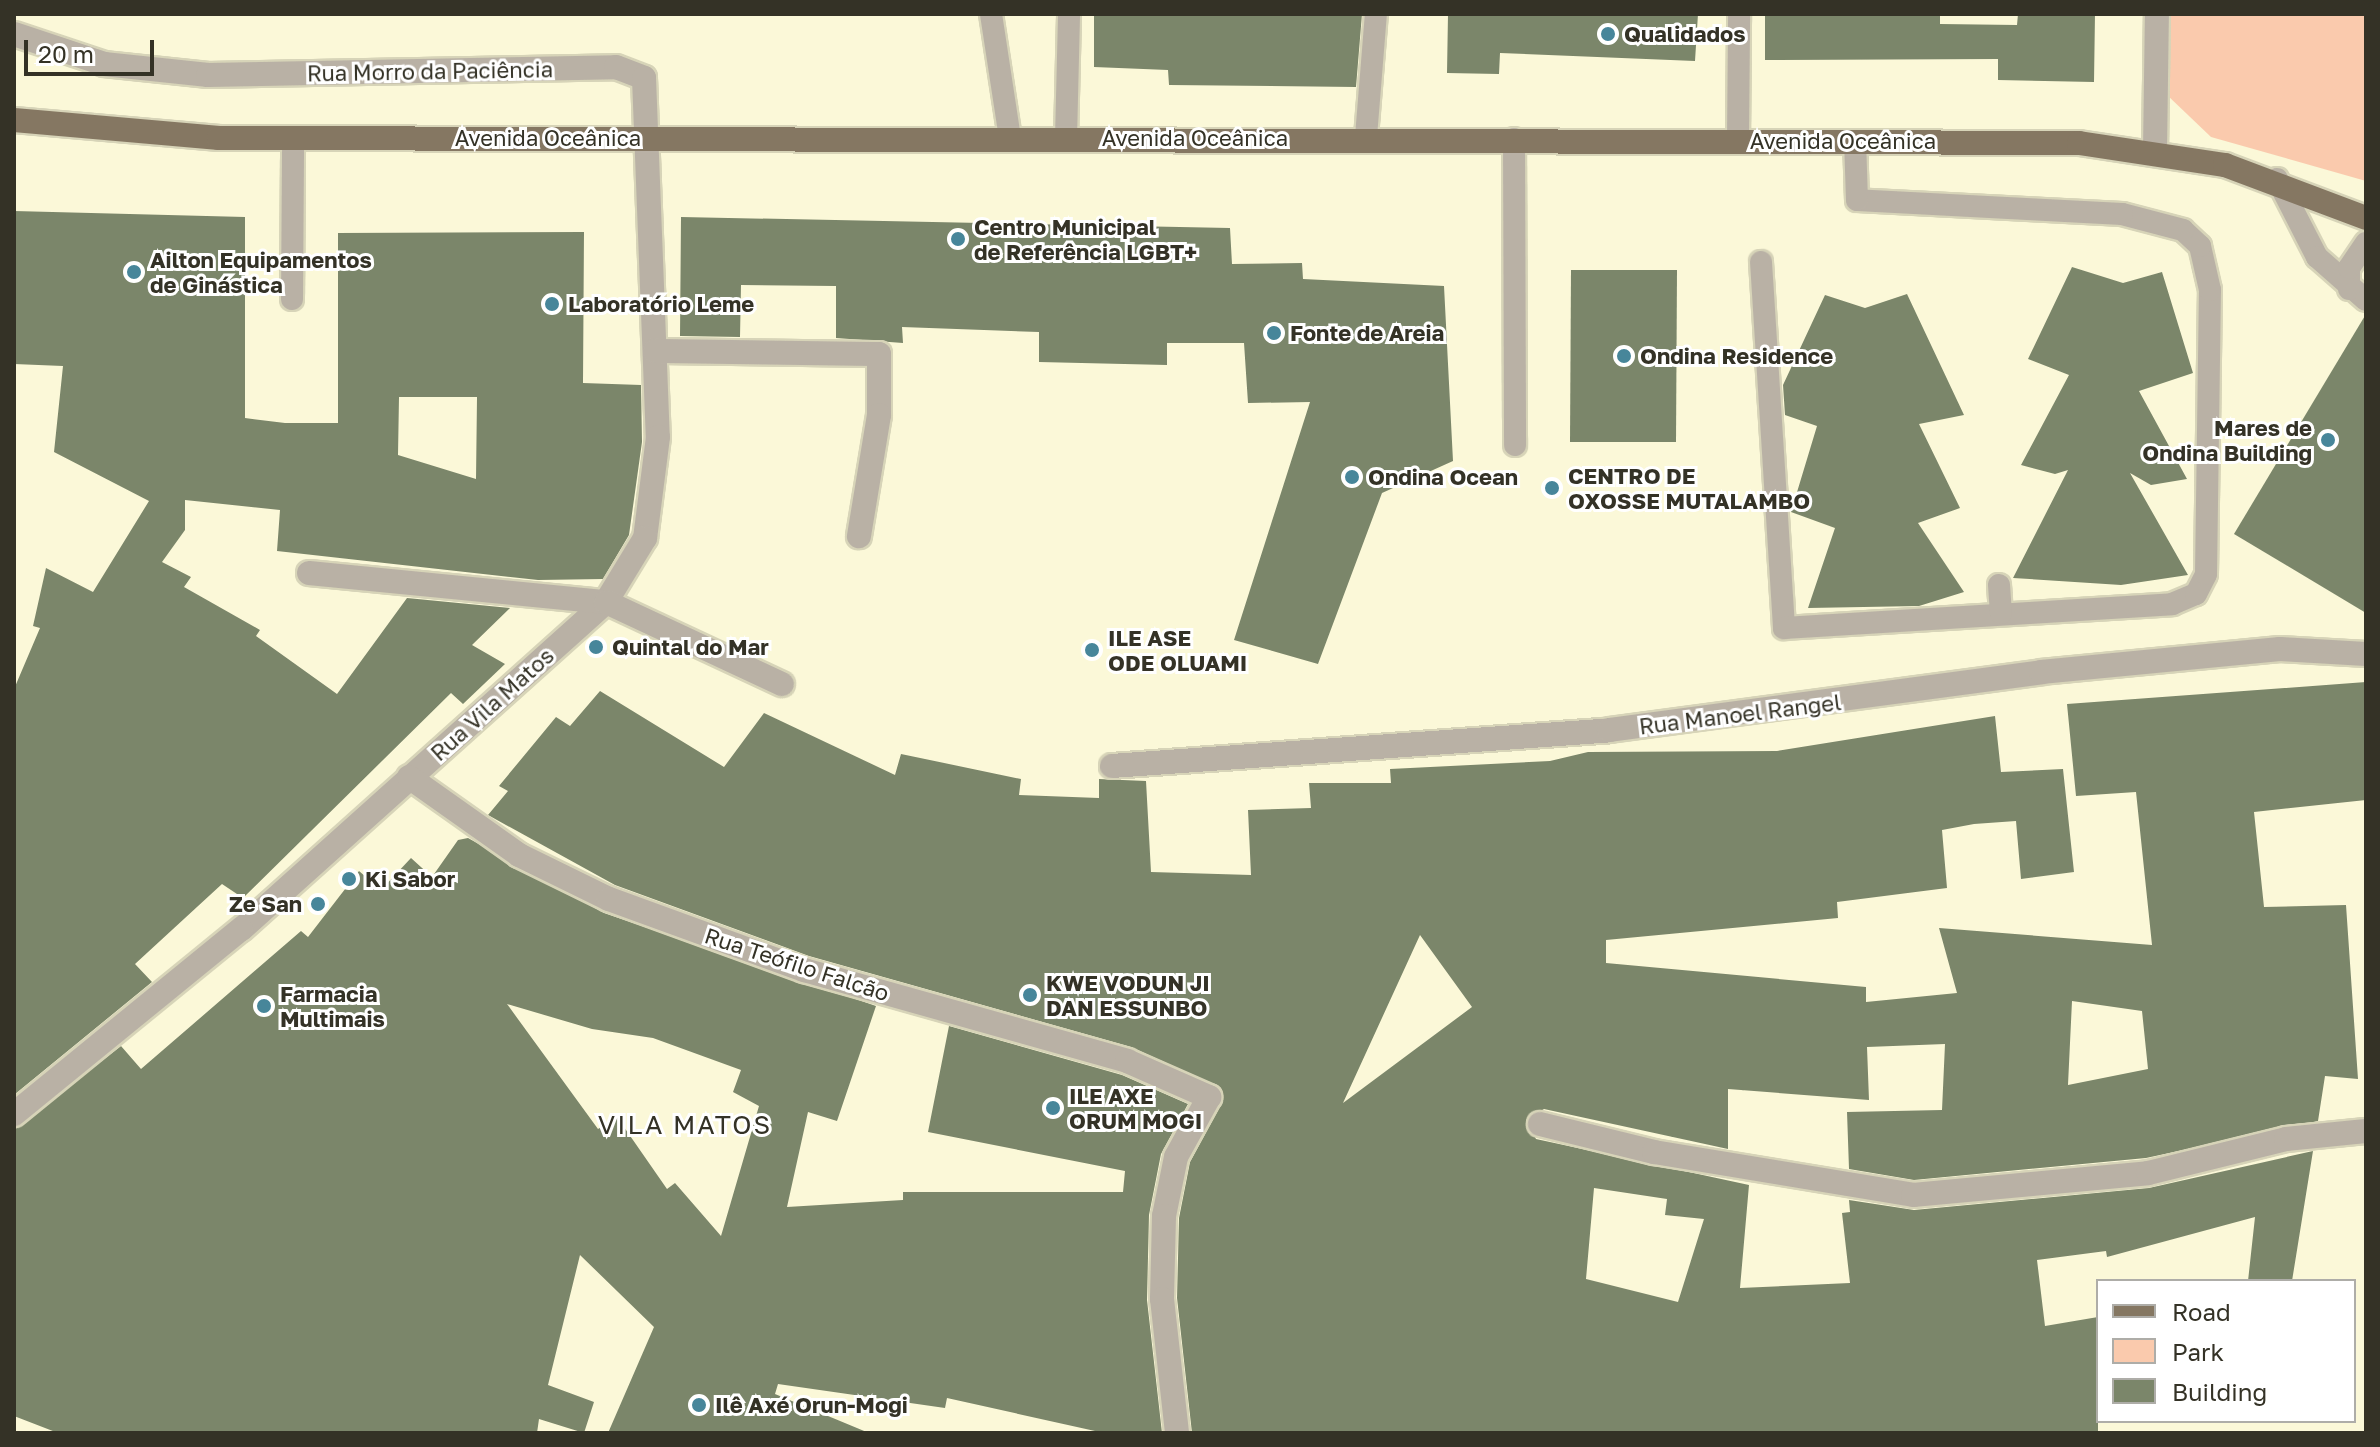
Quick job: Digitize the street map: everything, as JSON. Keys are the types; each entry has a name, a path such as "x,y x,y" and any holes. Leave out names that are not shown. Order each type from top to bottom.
{"main road":[{"name":"Avenida Oceânica","path":"14,120 293,138 1366,137 2079,143 2155,151 2277,179 2366,218"}],"street":[{"path":"2155,151 2157,14"},
{"name":"Rua Morro da Paciência","path":"14,34 104,64 208,75 616,67 644,78 649,138"},
{"name":"Rua Vila Matos","path":"15,1110 241,929 606,602 635,561 654,498 655,351 649,138"},
{"path":"655,351 879,354 879,415 859,536"},
{"path":"309,573 606,602 782,684"},
{"name":"Rua Manoel Rangel","path":"1112,766 1609,730 2041,672 2280,649 2366,654"},
{"name":"Rua Teófilo Falcão","path":"409,777 519,855 609,899 804,970 1127,1061 1209,1097 1176,1157 1164,1216 1162,1299 1177,1433"},
{"path":"1540,1124 1654,1152 1913,1195 2148,1173 2286,1139 2366,1131"}],"lane":[{"path":"991,14 1010,138"},
{"path":"1066,139 1069,14"},
{"path":"1366,137 1376,14"},
{"path":"1738,141 1739,14"},
{"path":"292,299 293,138"},
{"path":"1514,139 1515,445"},
{"path":"1761,262 1784,628 2172,604 2202,585 2209,267 2191,238 2157,220 1857,200 1855,141"},
{"path":"2277,179 2310,246 2358,295"},
{"path":"2358,295 2349,268 2366,243"},
{"path":"1999,585 2001,613"}],"green space":[{"path":"2166,14 2366,14 2366,181 2211,137 2166,94"}],"building":[{"path":"1094,14 1362,14 1356,87 1169,85 1168,70 1094,67"},
{"name":"Qualidados","path":"1448,14 1698,14 1695,61 1500,53 1499,74 1447,73"},
{"path":"1765,14 1940,14 1940,24 2017,25 2018,14 2095,14 2094,82 1998,80 1998,59 1765,60"},
{"path":"14,211 245,217 245,418 285,423 338,423 338,233 584,232 583,383 641,385 642,442 629,535 603,579 538,580 277,551 280,510 185,500 185,530 162,562 191,577 184,587 260,630 256,636 337,694 407,598 510,608 472,645 505,664 463,704 451,693 243,898 222,884 135,964 152,982 14,1095 14,689 40,628 33,626 46,568 93,592 149,501 54,452 63,366 14,364","holes":["399,397 477,397 476,479 398,455"]},
{"path":"681,217 1230,228 1232,264 1302,263 1303,279 1444,286 1453,461 1382,493 1318,664 1234,640 1310,402 1248,403 1244,343 1167,343 1167,365 1039,362 1039,332 902,327 903,343 836,338 836,286 741,285 740,337 680,336"},
{"path":"2072,267 2123,283 2162,272 2193,373 2139,391 2187,479 2151,485 2130,473 2188,575 2121,585 2013,578 2068,470 2055,474 2021,465 2069,375 2028,359"},
{"name":"Ondina Residence","path":"1571,270 1677,270 1676,442 1570,442"},
{"path":"1907,294 1964,415 1919,424 1960,508 1918,523 1964,592 1919,606 1808,608 1835,528 1791,512 1817,426 1785,415 1783,385 1825,295 1865,308"},
{"name":"Mares de Ondina Building","path":"2366,314 2366,613 2234,534"},
{"path":"2366,682 2366,800 2254,812 2264,907 2346,905 2358,1079 2325,1076 2318,1121 2146,1158 1914,1180 1849,1169 1847,1112 1942,1110 1945,1044 1867,1047 1869,1100 1728,1089 1728,1149 1544,1109 1526,1120 1536,1139 1749,1185 1740,1288 1850,1283 1842,1213 1850,1212 1849,1200 1914,1210 2149,1188 2313,1151 2292,1279 2248,1279 2255,1217 2107,1257 2106,1251 2037,1260 2045,1326 2096,1317 2098,1433 1192,1433 1177,1298 1179,1218 1190,1162 1222,1103 1221,1088 1131,1047 809,956 615,885 488,815 508,791 499,786 556,717 570,726 600,691 724,767 764,713 895,775 901,754 1021,779 1019,795 1099,798 1099,779 1146,781 1151,872 1251,875 1248,810 1311,808 1309,783 1391,783 1390,769 1550,761 1588,752 1777,751 1995,716 2001,772 2063,769 2074,872 2021,879 2016,821 1974,824 1942,830 1947,888 1837,902 1838,918 1606,940 1606,963 1866,987 1866,1002 1957,993 1939,928 2152,945 2136,792 2076,796 2067,704","holes":["1420,935 1472,1007 1343,1103","2072,1001 2142,1011 2148,1069 2068,1085","1594,1188 1667,1199 1665,1215 1704,1219 1678,1302 1586,1279"]},
{"path":"468,838 604,913 876,1006 837,1121 808,1112 787,1207 903,1200 903,1192 1123,1192 1125,1171 928,1132 949,1026 1122,1075 1188,1104 1161,1154 1149,1215 1147,1300 1162,1433 1104,1433 947,1398 945,1408 778,1384 775,1394 869,1433 608,1433 654,1327 580,1255 548,1385 594,1402 584,1433 539,1419 537,1433 58,1433 14,1416 14,1129 121,1046 141,1069 301,931 308,937 359,871 381,890 411,858 432,877 458,840","holes":["507,1004 592,1029 653,1038 741,1070 733,1092 759,1106 721,1236 675,1183 667,1189 617,1117 598,1129"]}],"place":[{"name":"Qualidados","path":"1608,34"},
{"name":"Centro Municipal de Referência LGBT+","path":"958,239"},
{"name":"Ailton Equipamentos de Ginástica","path":"134,272"},
{"name":"Laboratório Leme","path":"552,304"},
{"name":"Fonte de Areia","path":"1274,333"},
{"name":"Ondina Residence","path":"1624,356"},
{"name":"Mares de Ondina Building","path":"2328,440"},
{"name":"Ondina Ocean","path":"1352,477"},
{"name":"CENTRO DE OXOSSE MUTALAMBO","path":"1552,488"},
{"name":"Quintal do Mar","path":"596,647"},
{"name":"ILE ASE ODE OLUAMI","path":"1092,650"},
{"name":"Ki Sabor","path":"349,879"},
{"name":"Ze San","path":"318,904"},
{"name":"KWE VODUN JI DAN ESSUNBO","path":"1030,995"},
{"name":"Farmacia Multimais","path":"264,1006"},
{"name":"ILE AXE ORUM MOGI","path":"1053,1108"},
{"name":"Ilê Axé Orun-Mogi","path":"699,1405"}],"district":[{"name":"VILA MATOS","path":"685,1125"}]}
